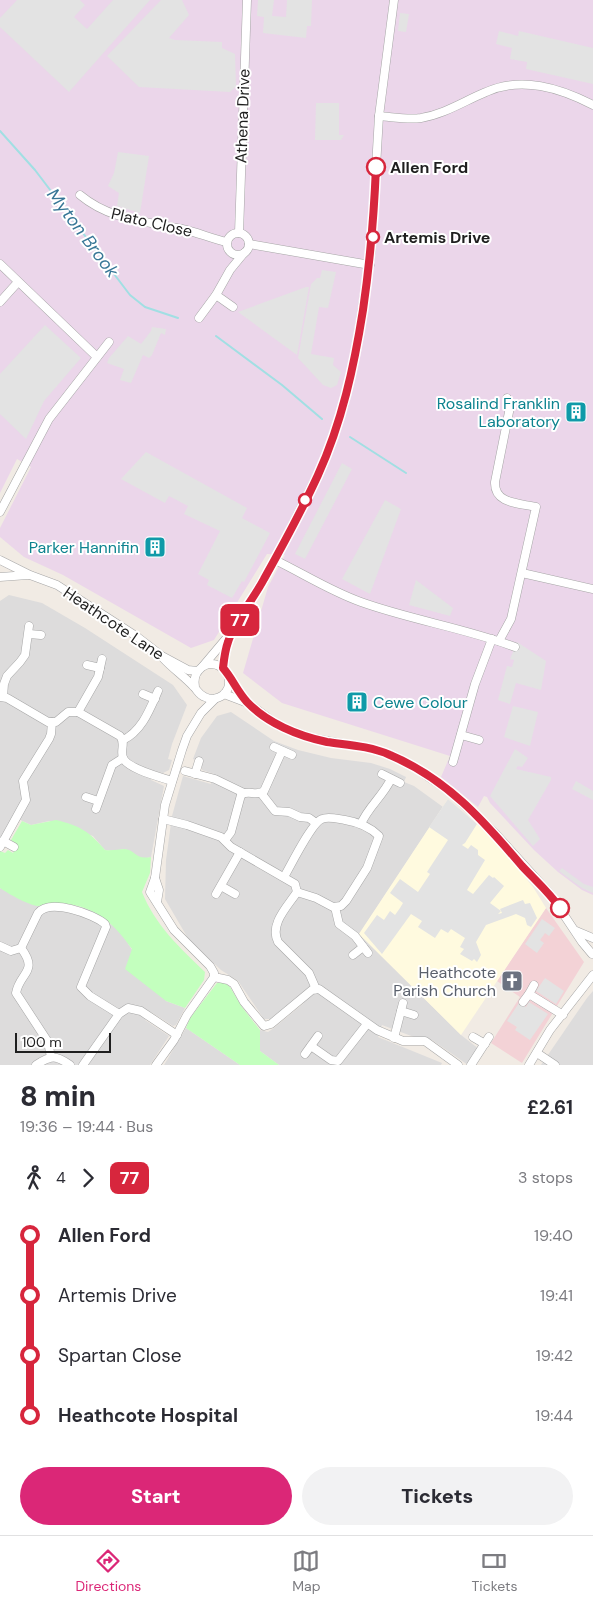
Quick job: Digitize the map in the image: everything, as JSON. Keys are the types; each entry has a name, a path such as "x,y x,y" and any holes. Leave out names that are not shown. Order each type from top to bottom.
{"street":[{"name":"Athena Drive","path":"238,233 246,0"},
{"path":"195,688 194,678 230,634 275,560 317,477 340,418 353,370 370,265 379,116 394,0"},
{"path":"379,116 411,119 427,116 445,111 496,88 520,84 531,84 560,90 593,105"},
{"name":"Plato Close","path":"80,195 94,206 114,215 180,228 227,242"},
{"path":"199,318 216,295 230,270 244,253 249,244 247,238 238,233 230,236 227,242 231,252 237,255 244,253"},
{"path":"249,244 370,265"},
{"path":"230,270 231,252"},
{"path":"0,264 97,357"},
{"path":"0,302 18,282"},
{"path":"216,295 233,307"},
{"path":"0,512 49,419 109,342"},
{"path":"453,762 475,684 496,640 512,619 536,507 504,500 497,494 495,488 510,406 507,398"},
{"name":"Heathcote Lane","path":"0,560 69,592 141,639 162,656 188,670 200,669"},
{"path":"275,560 361,603 496,640 515,647"},
{"path":"522,573 593,589"},
{"name":"Heathcote Lane","path":"0,577 30,575"},
{"path":"30,626 26,650 22,660 5,680 1,697 7,698 42,719 52,722 56,722 68,712 78,712 120,736 123,740 123,758 128,764 172,781"},
{"path":"28,634 41,635"},
{"path":"223,668 224,653 230,634"},
{"path":"162,656 203,697 215,699"},
{"path":"78,712 98,677 102,659"},
{"path":"200,669 215,664 223,668 247,702 288,730 311,738 375,749 403,761 431,778 462,802 494,832 553,898 582,942 593,955"},
{"path":"88,665 100,668"},
{"path":"156,1065 177,1035 186,1015 214,977 210,966 174,930 157,902 159,890 156,878 162,820 184,743 201,713 215,699 224,694 228,688 229,678"},
{"path":"123,740 132,736 146,718 158,691"},
{"path":"143,694 155,699"},
{"path":"224,694 247,702"},
{"path":"201,713 203,697"},
{"path":"14,848 2,844 26,800 22,782 49,739 52,722"},
{"path":"460,735 479,740"},
{"path":"274,747 292,755"},
{"path":"186,771 215,779 244,793 261,793 266,789 282,750"},
{"path":"86,797 97,805 112,765 123,758"},
{"path":"195,774 198,761"},
{"path":"382,774 400,783"},
{"path":"361,824 368,809 385,790 391,779"},
{"path":"225,840 231,832 240,798 244,793"},
{"path":"261,793 276,811 289,812 297,816 309,818 316,823"},
{"path":"284,877 316,823 321,819 326,818 361,824 378,834 380,838 367,868 341,906 330,907 311,896 297,892"},
{"path":"162,820 187,825 219,836 231,847 295,884 297,892"},
{"path":"216,894 240,852"},
{"path":"220,886 235,894"},
{"path":"297,892 282,912 277,924 276,936 278,942 309,973 316,989"},
{"path":"0,946 12,951 21,948 38,913 42,909 63,908 85,912 96,917 106,927 81,987 90,996 118,1014"},
{"path":"335,908 339,924 355,936 366,950 354,955"},
{"path":"576,931 593,938"},
{"path":"593,947 593,955"},
{"path":"21,948 29,959 29,967 16,993 47,1039 51,1057"},
{"path":"529,1065 554,1032 556,1024 562,1015 592,976 593,968"},
{"path":"214,977 228,980 234,984 249,1009 261,1024 266,1026 310,992 316,989 321,990 367,1024 394,1038 406,1041 425,1041 458,1065"},
{"path":"523,1002 534,985"},
{"path":"529,994 562,1015"},
{"path":"394,1038 402,1007 414,1015"},
{"path":"83,1065 118,1014 128,1008 139,1010 177,1035"},
{"path":"311,1046 336,1063 367,1024"},
{"path":"304,1054 318,1036"},
{"path":"473,1037 484,1044"},
{"path":"471,1065 490,1037"},
{"path":"537,1053 556,1065"},
{"path":"36,1065 51,1057 60,1059 70,1065"},
{"path":"443,1065 448,1058"}],"shaded area":[{"path":"0,0 593,0 593,895 582,890 558,872 534,850 490,803 487,797 484,796 478,807 441,777 450,756 282,703 243,673 268,587 285,555 267,554 214,640 191,648 63,575 24,557 0,537 0,528 31,467 17,459 0,493"},
{"path":"17,0 80,0 85,5 74,17 87,29 113,0 150,0 69,92 0,27 0,18"},
{"path":"161,0 182,0 189,15 169,38 175,40 222,42 222,48 235,54 236,86 230,92 139,87 107,56"},
{"path":"258,0 274,0 272,16 286,17 287,0 312,0 311,26 307,26 306,38 263,33 264,17 257,16"},
{"path":"400,13 409,14 406,32 398,31"},
{"path":"499,31 518,36 519,31 593,48 593,84 526,69 527,62 510,59 512,48 496,44"},
{"path":"316,103 339,103 339,135 344,135 341,140 315,140"},
{"path":"118,152 149,156 140,213 117,206 119,193 108,186 114,173"},
{"path":"322,270 336,272 328,308 319,307 311,354 334,358 333,365 341,372 337,385 331,388 323,385 298,358 311,284 317,278 320,278"},
{"path":"309,287 297,355 238,312"},
{"path":"45,325 81,358 44,401 26,439 0,414 0,374"},
{"path":"152,327 166,329 165,335 161,333 149,358 143,355 131,383 120,380 124,369 107,363 109,358 128,336 141,344"},
{"path":"146,452 247,508 242,518 270,533 244,582 242,581 232,598 207,585 209,580 198,574 220,531 184,514 188,506 169,496 165,503 121,479"},
{"path":"342,463 352,469 305,559 295,554"},
{"path":"385,500 401,509 370,594 342,579"},
{"path":"416,580 453,608 450,616 409,605"},
{"path":"9,595 42,603 85,628 173,685 187,705 172,744 168,759 172,760 169,770 163,773 156,772 151,780 164,786 151,857 142,859 125,849 105,850 93,836 49,821 31,825 14,817 0,843 0,601"},
{"path":"517,642 546,661 541,690 516,683 510,704 498,700 507,666 512,667 514,660 510,659"},
{"path":"513,706 538,712 530,746 504,737"},
{"path":"231,712 274,741 298,750 331,758 371,763 390,769 406,777 404,782 414,786 443,807 359,934 461,1035 479,1049 468,1065 432,1040 414,1037 382,1025 378,1037 442,1063 441,1065 279,1065 260,1051 260,1030 268,1032 304,1003 299,997 270,1019 264,1019 238,981 221,970 189,940 165,899 166,860 172,816 183,776 211,784 214,774 202,770 202,763 193,759 201,738 217,716"},
{"path":"515,749 528,758 522,767 518,766 516,769 551,777 528,820 540,839 533,846 490,796"},
{"path":"576,781 593,791 593,800 572,789"},
{"path":"448,799 503,850 533,887 546,908 461,1035 359,934"},
{"path":"448,799 477,824 462,845 468,849 471,845 478,850 478,855 485,860 467,890 473,894 489,875 494,877 504,886 490,903 501,911 500,909 523,900 525,904 530,903 537,918 531,927 527,925 525,918 516,914 486,925 476,942 481,955 477,962 460,954 464,949 460,947 465,938 451,929 448,933 441,929 435,938 418,927 422,921 411,914 382,954 364,933 377,915 384,920 390,911 395,915 400,908 403,903 390,893 400,879 418,892 430,874 427,872 448,840 429,827"},
{"path":"562,868 584,884 593,887 593,893 582,888 559,871"},
{"path":"0,888 38,906 56,903 92,910 119,930 166,1001 185,1008 176,1025 173,1026 151,1012 145,1020 169,1036 150,1065 0,1065"},
{"path":"546,908 584,962 522,1063 491,1043 520,997 497,981"},
{"path":"542,919 555,928 549,936 545,933 540,940 544,943 537,953 525,944"},
{"path":"545,978 564,991 556,1004 536,991"},
{"path":"593,991 593,1065 541,1065 587,998"},
{"path":"529,1002 548,1014 530,1040 515,1030 517,1027 507,1021 519,1003 526,1007"},
{"path":"186,1028 240,1065 164,1065"}],"green space":[{"path":"56,820 84,830 105,850 125,849 142,857 151,857 150,873 142,892 147,904 169,935 205,972 204,980 185,1008 166,1001 125,969 132,949 117,930 101,916 82,907 70,904 34,905 0,888 0,851 5,853 8,850 13,853 17,845 11,840 22,821 31,825"},
{"path":"217,983 225,983 230,987 242,1007 260,1030 260,1051 279,1065 240,1065 186,1028 190,1018"}],"waterway":[{"name":"Myton Brook","path":"0,131 35,170 130,295 145,307 178,318"},
{"name":"Myton Brook","path":"216,336 282,385 322,419"},
{"name":"Myton Brook","path":"350,437 406,473"}],"bus line":[{"name":"77","path":"376,167 373,237 367,285 353,370 340,418 312,488 264,580 230,634 224,653 223,668 247,702 280,726 311,738 375,749 403,761 437,782 494,832 550,894 560,908"}],"place":[{"name":"Allen Ford","path":"376,167"},
{"name":"Artemis Drive","path":"373,237"},
{"name":"Rosalind Franklin Laboratory","path":"576,412"},
{"name":"Parker Hannifin","path":"155,547"},
{"name":"Cewe Colour","path":"357,702"},
{"name":"Heathcote Parish Church","path":"512,981"}]}
